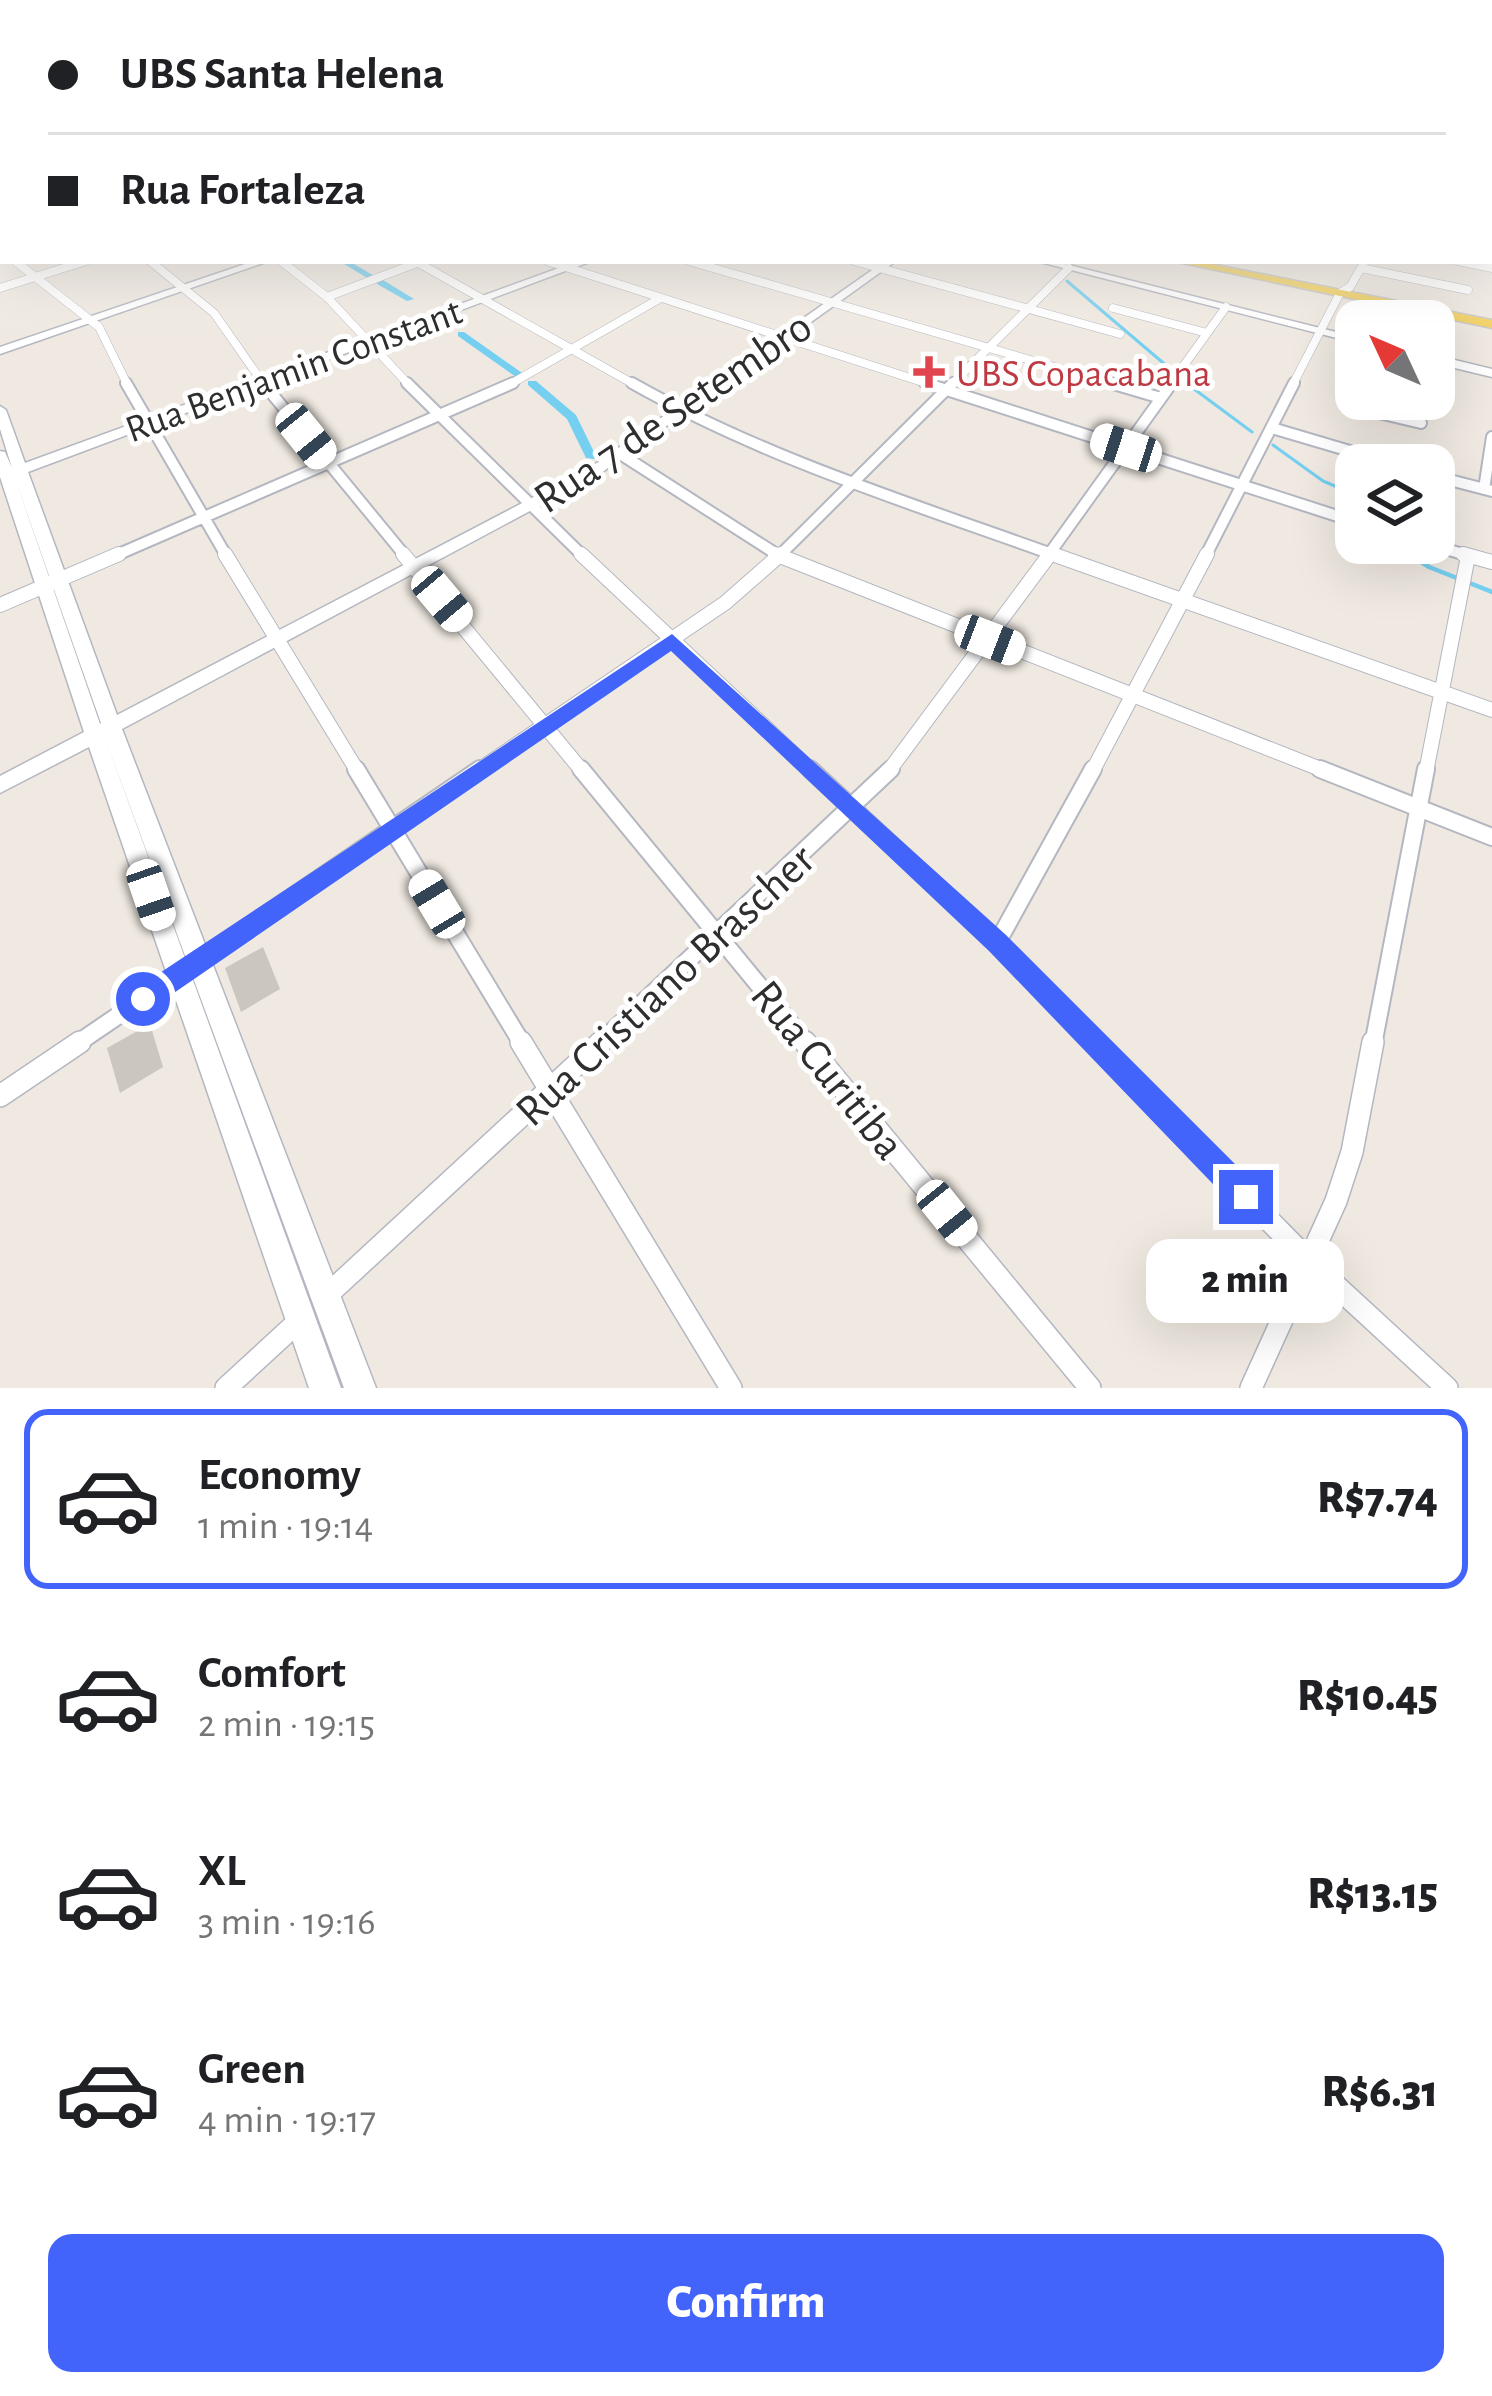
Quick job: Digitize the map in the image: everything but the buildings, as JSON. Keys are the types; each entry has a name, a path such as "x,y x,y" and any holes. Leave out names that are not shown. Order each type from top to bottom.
{"main road":[{"path":"1195,264 1492,320"},
{"path":"1242,264 1345,290"}],"street":[{"path":"19,264 91,320 111,344 146,423 731,1388"},
{"path":"0,288 77,264"},
{"name":"Rua Curitiba","path":"155,264 190,286 218,312 261,381 328,464 1090,1388"},
{"path":"0,351 255,264"},
{"path":"285,264 326,297 438,416 672,641 997,943 1309,1261 1447,1388"},
{"path":"326,297 413,264"},
{"path":"422,264 682,412 853,483 1492,710"},
{"path":"554,264 1335,515"},
{"name":"Rua Benjamin Constant","path":"7,469 146,423 578,264"},
{"path":"699,264 1161,398"},
{"path":"1052,264 1335,335"},
{"path":"997,943 1134,696 1320,331 1362,264 1468,290"},
{"path":"886,265 1120,334"},
{"name":"Rua 7 de Setembro","path":"0,785 532,506 622,454 886,265"},
{"path":"0,1096 725,603 779,556 1069,268"},
{"path":"0,604 438,416 574,350 659,299"},
{"path":"1113,308 1207,333"},
{"name":"Rua Cristiano Brascher","path":"226,1388 851,811 934,720 1226,308"},
{"path":"1455,364 1492,374"},
{"path":"0,410 7,469 103,730 179,974 325,1388"},
{"path":"1408,420 1421,423"},
{"path":"1272,428 1335,447"},
{"path":"1455,481 1488,490 1492,437"},
{"path":"622,454 779,556 1492,837"},
{"path":"1455,552 1492,562"},
{"path":"1251,1388 1352,1152 1468,556"},
{"path":"103,730 200,960 360,1388"}],"waterway":[{"path":"348,264 372,277"},
{"path":"1067,281 1168,367"},
{"path":"380,282 410,299"},
{"path":"461,334 520,375"},
{"path":"532,383 572,417 590,456 599,458"},
{"path":"1186,383 1252,432"},
{"path":"1273,445 1335,486"},
{"path":"1424,564 1492,592"}],"place":[{"name":"UBS Copacabana","path":"929,372"}],"route":[{"path":"143,999 672,641 997,943 1246,1197"}]}
